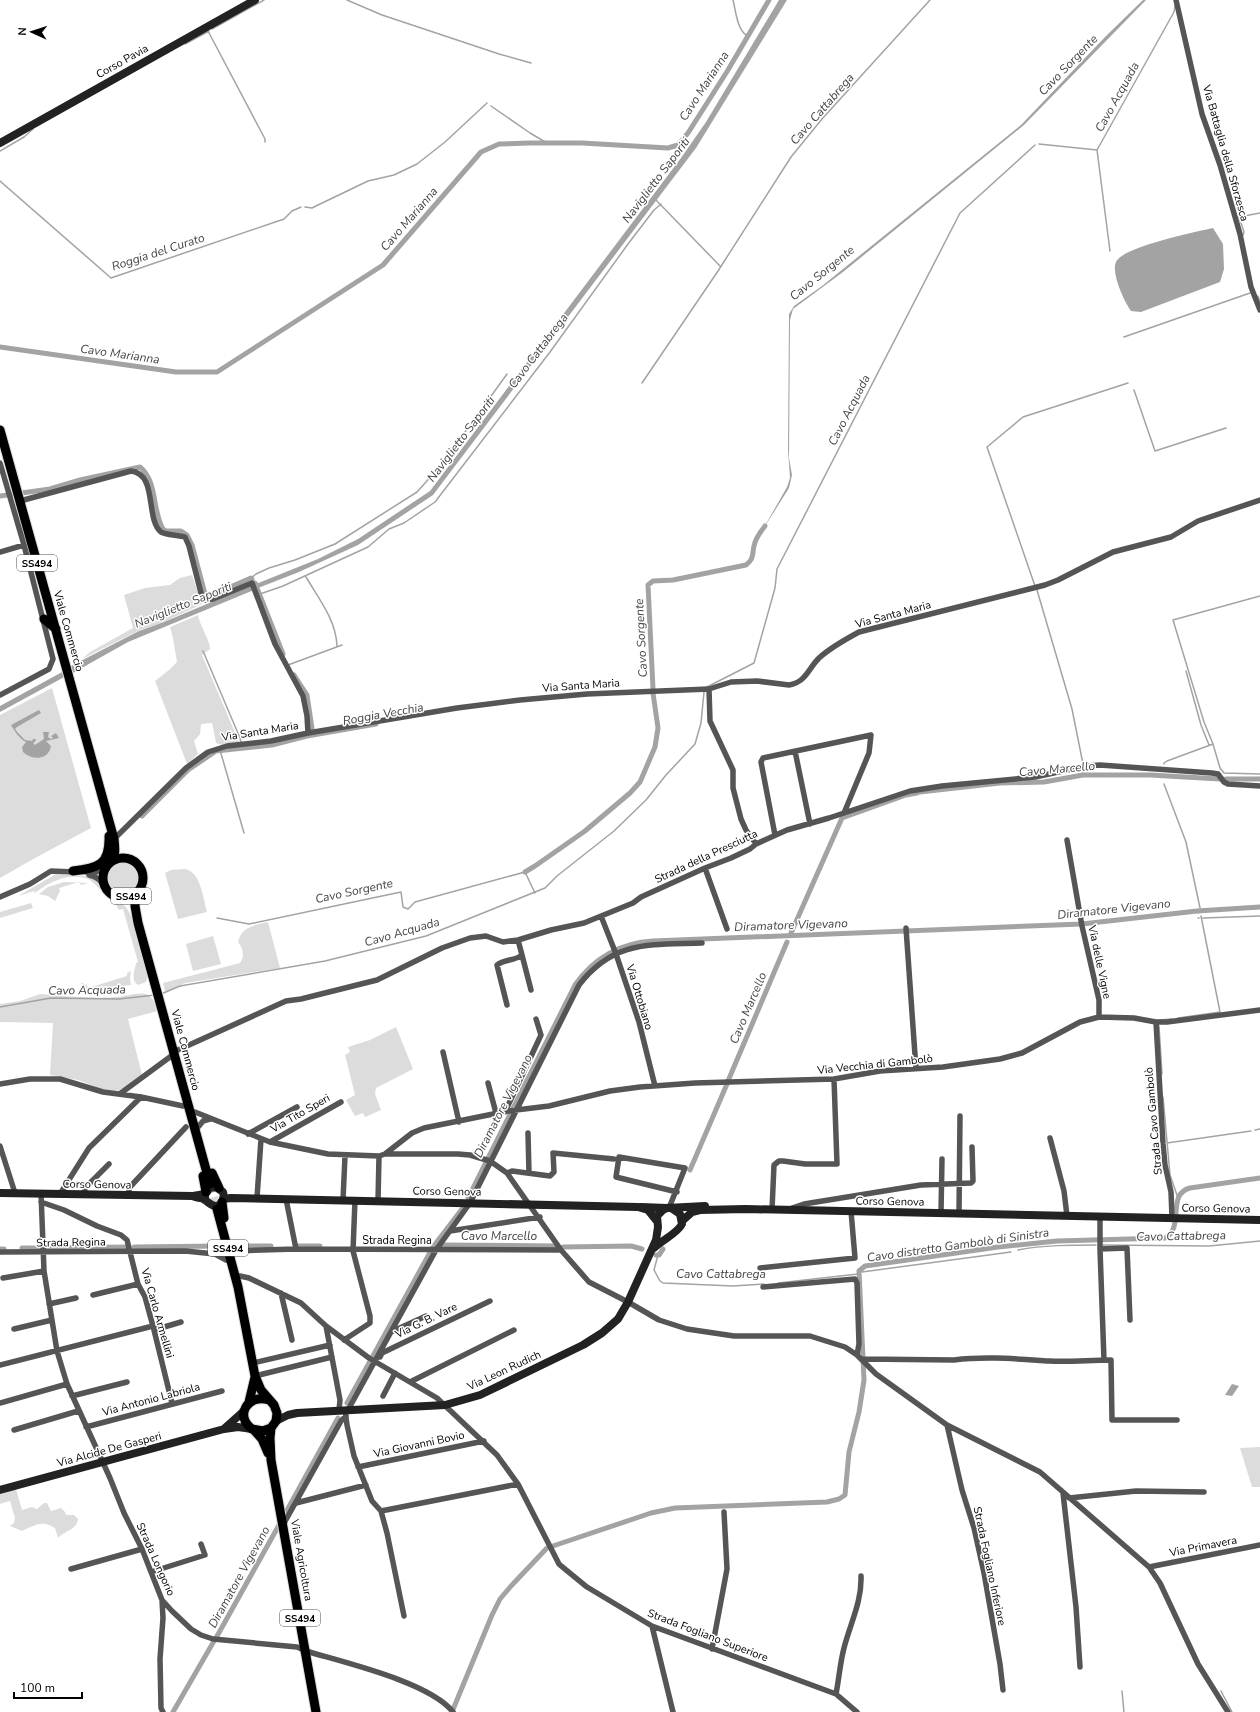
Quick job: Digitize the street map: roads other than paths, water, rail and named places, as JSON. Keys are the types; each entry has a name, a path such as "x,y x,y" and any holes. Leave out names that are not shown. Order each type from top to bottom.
{"main road":[{"name":"Corso Pavia","path":"0,143 255,0"},
{"name":"Viale Commercio","path":"0,430 15,496 56,629 114,839 116,851 114,858 108,864 103,877 105,887 110,893 121,898 131,909 138,923"},
{"path":"44,619 56,629"},
{"path":"75,872 93,868 101,864 107,857 109,838 101,792"},
{"name":"Viale Commercio","path":"114,839 120,849 138,865 143,876 141,886 136,892 135,906 138,923 176,1052 216,1197"},
{"path":"108,864 120,858 130,859"},
{"name":"SS494","path":"121,898 129,897 136,892"},
{"path":"176,1052 176,1080 216,1197 224,1215 240,1276 241,1301"},
{"path":"176,1052 195,1112 212,1174 216,1197 218,1251 226,1260 233,1286 241,1301"},
{"name":"Corso Genova","path":"0,1193 194,1196 669,1208 702,1205 772,1210 1260,1220"},
{"name":"Viale Agricoltura","path":"216,1197 241,1301 255,1376 261,1390 277,1413 270,1438 271,1460 316,1712"},
{"path":"638,1207 648,1210 664,1232 671,1234"},
{"path":"650,1251 680,1228 682,1220 678,1211 669,1208 659,1212 657,1224"},
{"name":"Corso Genova","path":"682,1220 692,1212 700,1210 746,1209"},
{"name":"Via Leon Rudich","path":"297,1413 345,1412 445,1405 480,1395 583,1344 602,1333 618,1319 628,1302 656,1240 657,1224"},
{"name":"Viale Agricoltura","path":"255,1376 253,1391 247,1407 246,1423 262,1439 271,1460"},
{"path":"247,1407 258,1398 286,1411 297,1413"},
{"name":"Via Alcide De Gasperi","path":"224,1429 247,1407"},
{"path":"253,1430 263,1431 288,1415 297,1413"},
{"name":"Via Alcide De Gasperi","path":"0,1490 224,1429 238,1427 253,1430"}],"street":[{"name":"Via Battaglia della Sforzesca","path":"1176,0 1202,114 1220,166 1240,234 1251,287 1260,310"},
{"path":"0,463 15,496 24,545 52,653 52,663 49,669 0,695"},
{"path":"15,496 131,471 137,472 143,478 148,488 155,518 160,531 164,534 185,537 189,546 202,597 206,600 213,599 254,586 274,644 303,696 311,733"},
{"name":"Via Santa Maria","path":"114,839 186,768 208,752 219,748 242,744 271,742 311,733 457,708 520,700 587,694 709,689 731,682 757,681 789,685 794,684 806,677 819,658 844,640 859,632 1045,585 1113,552 1171,537 1198,521 1260,500"},
{"path":"0,552 24,545"},
{"path":"709,689 710,721 733,770 733,788 741,819 746,830 756,844"},
{"path":"775,835 761,762 763,758 871,735 869,753 844,813"},
{"path":"795,751 810,824"},
{"name":"Strada della Presciutta","path":"121,1094 176,1052 286,1001 301,999 377,980 442,948 470,938 486,936 503,942 518,940 551,930 584,923 633,903 641,897 731,858 775,835 910,792 930,787 1035,777 1086,766 1110,765 1212,773 1218,774 1224,782 1228,784 1260,786"},
{"name":"Via delle Vigne","path":"1067,840 1082,923 1099,1000 1098,1017"},
{"path":"0,897 19,890 51,872 96,872 108,864"},
{"path":"705,868 727,929"},
{"path":"75,872 96,876 105,887"},
{"name":"Via Ottobiano","path":"600,916 639,1022 655,1086"},
{"path":"906,928 916,1069"},
{"path":"518,940 531,990"},
{"path":"511,1111 576,991 595,967 614,951 642,945 702,943"},
{"path":"507,1005 497,965 500,962 519,958 522,955"},
{"name":"Via Vecchia di Gambolò","path":"382,1155 412,1133 424,1128 459,1122 496,1113 549,1106 610,1091 695,1083 834,1079 880,1071 943,1067 1014,1056 1080,1022 1098,1017 1134,1018 1156,1022 1175,1022 1260,1010"},
{"path":"283,1524 341,1421 373,1360 390,1332 433,1250 450,1231 470,1203 490,1162 541,1035 536,1019"},
{"name":"Strada Cavo Gambolò","path":"1156,1022 1163,1144 1174,1218"},
{"path":"443,1052 459,1122"},
{"path":"0,1084 50,1078 70,1081 103,1092 141,1097 184,1106"},
{"path":"772,1210 774,1165 778,1161 805,1164 837,1164 834,1079"},
{"path":"488,1083 496,1113"},
{"path":"60,1194 89,1148 141,1097"},
{"name":"Via Tito Speri","path":"270,1142 341,1102"},
{"path":"248,1134 296,1106"},
{"path":"195,1112 261,1139 298,1149 345,1156 458,1154 484,1158 507,1173 540,1217 562,1250 589,1282 659,1320 687,1329 734,1336 810,1336 845,1347 862,1359 876,1374 948,1425 1040,1472 1149,1567 1160,1583 1198,1664 1228,1712"},
{"path":"959,1213 960,1116"},
{"path":"199,1126 203,1121 211,1119"},
{"path":"129,1195 129,1188 186,1127"},
{"path":"528,1133 529,1173"},
{"path":"1050,1138 1064,1191 1067,1216"},
{"path":"257,1198 261,1139"},
{"path":"0,1146 15,1193"},
{"path":"786,1210 804,1204 922,1184 971,1183 973,1181 972,1147"},
{"path":"507,1173 512,1171 550,1176 554,1172 553,1152 614,1159"},
{"path":"378,1201 382,1155"},
{"path":"343,1200 345,1156"},
{"path":"669,1208 676,1192 685,1168 619,1157 616,1177 676,1192"},
{"path":"941,1213 942,1159"},
{"path":"83,1194 86,1187 109,1164"},
{"name":"Strada Longorio","path":"41,1193 42,1252 57,1351 67,1384 78,1411 142,1549 162,1600 186,1625 201,1635 213,1639 297,1647 409,1683 445,1704 452,1711"},
{"path":"286,1199 296,1249"},
{"path":"344,1340 370,1323 370,1316 354,1250 355,1200"},
{"path":"41,1202 64,1210 97,1226 121,1235 128,1242 131,1251"},
{"path":"760,1268 855,1258 850,1211"},
{"path":"450,1231 540,1217"},
{"path":"1100,1217 1100,1243 1112,1420 1177,1420"},
{"path":"1100,1243 1127,1248 1130,1320"},
{"name":"Strada Regina","path":"233,1251 296,1249 562,1250"},
{"name":"Via Carlo Armellini","path":"131,1251 138,1284 145,1297 172,1403"},
{"name":"Strada Regina","path":"0,1252 218,1251"},
{"path":"3,1278 44,1271"},
{"name":"Strada Fogliano Superiore","path":"240,1276 249,1278 301,1303 344,1340 373,1360 437,1398 445,1405 484,1441 501,1460 518,1484 559,1564 587,1587 652,1626 836,1694 857,1712"},
{"path":"763,1287 855,1279 857,1283 859,1344 862,1359"},
{"path":"93,1295 138,1284"},
{"path":"281,1293 292,1340"},
{"path":"49,1304 76,1298"},
{"name":"Via G. B. Vare","path":"373,1360 382,1353 490,1301"},
{"path":"390,1332 426,1316"},
{"path":"14,1329 52,1320"},
{"path":"0,1365 182,1322"},
{"path":"326,1326 340,1400 345,1412 354,1456 372,1501 381,1511 404,1616"},
{"path":"410,1382 514,1330"},
{"path":"253,1363 330,1345"},
{"path":"255,1376 332,1357"},
{"path":"862,1359 954,1360 970,1358 996,1358 1051,1361 1108,1360"},
{"path":"383,1396 395,1373"},
{"path":"72,1396 127,1382"},
{"path":"0,1403 67,1384"},
{"name":"Via Antonio Labriola","path":"86,1427 222,1391"},
{"path":"14,1430 78,1411"},
{"name":"Strada Fogliano Inferiore","path":"948,1425 955,1460 974,1528 982,1565 1000,1664 1003,1690"},
{"name":"Via Giovanni Bovio","path":"358,1467 484,1441"},
{"path":"381,1511 518,1484"},
{"path":"296,1503 366,1485"},
{"path":"1069,1498 1136,1491 1204,1492"},
{"path":"1063,1493 1076,1607 1080,1667"},
{"path":"712,1649 727,1569 724,1512"},
{"path":"151,1572 205,1555 201,1544"},
{"name":"Via Primavera","path":"1149,1567 1260,1544"},
{"path":"71,1569 142,1549"},
{"path":"836,1694 844,1649 857,1606 861,1586 861,1576"},
{"path":"162,1600 163,1618 160,1666 162,1712"},
{"path":"652,1626 673,1712"}],"water":[{"path":"779,0 787,0 696,148 433,495 358,545 299,572 258,588 256,584 318,559 358,539 430,491 681,158 706,122"},
{"path":"1143,0 1146,0 1024,125 843,272 793,309 790,320 789,458 792,475 789,488 762,531 787,487 790,478 788,450 789,314 794,306 822,286 1021,125 1106,36"},
{"path":"1213,228 1223,244 1224,269 1220,282 1141,312 1131,311 1122,294 1115,273 1116,262 1121,256 1160,241"},
{"path":"252,585 254,590 128,642 71,674 69,667 139,631"},
{"path":"64,671 66,676 0,712 0,706"},
{"path":"39,710 41,713 15,729 25,740 32,741 33,739 36,739 33,743 35,745 44,739 43,732 49,732 48,737 51,739 53,738 51,736 56,733 59,738 46,741 51,746 50,751 40,758 35,758 23,752 22,747 26,742 17,735 11,725"},
{"path":"1232,1384 1239,1386 1232,1396 1225,1395"}],"waterway":[{"path":"212,29 264,0"},
{"path":"347,0 382,15 499,54 531,63"},
{"path":"733,0 739,25 747,36"},
{"name":"Cavo Marianna","path":"0,347 176,372 217,372 383,265 481,152 499,144 582,143 668,148 678,145 688,133 728,70 769,0"},
{"name":"Cavo Cattabrega","path":"642,383 718,271 791,157 822,119 930,0"},
{"name":"Cavo Acquada","path":"1039,144 1097,150 1174,12 1175,6"},
{"path":"208,31 265,139 265,142"},
{"path":"185,44 209,31"},
{"name":"Roggia del Curato","path":"305,207 312,208 368,181 394,175 417,164 445,142 487,103"},
{"name":"Roggia del Curato","path":"491,106 547,143"},
{"path":"0,151 24,137 33,129"},
{"name":"Cavo Acquada","path":"705,688 754,663 775,588 777,569 960,213 1035,145"},
{"path":"1097,150 1110,251"},
{"name":"Roggia del Curato","path":"0,181 111,278 284,219 292,211 301,207"},
{"name":"Cavo Cattabrega","path":"656,200 720,266"},
{"name":"Cavo Cattabrega","path":"260,594 283,586 368,547 389,529 404,523 435,502 550,352 628,244 654,210 661,204"},
{"name":"Cavo distretto Gambolò di Sinistra","path":"1243,235 1244,232 1239,217 1260,213"},
{"path":"1124,337 1250,293"},
{"name":"Cavo distretto Gambolò di Sinistra","path":"1258,296 1260,302"},
{"name":"Naviglietto Saporiti","path":"251,578 269,568 295,560 335,544 417,492 442,464 507,374"},
{"path":"1035,586 987,447 1023,417 1128,383"},
{"path":"1134,390 1155,451 1226,428"},
{"name":"Naviglietto Saporiti","path":"0,496 50,489 80,480 140,467 150,480 157,514 163,529 166,531 181,531 187,535 192,545 205,594 212,595 251,578 252,579"},
{"name":"Cavo Sorgente","path":"653,689 648,585 653,581 673,580 746,565 752,559 755,543 765,526"},
{"path":"306,577 334,627 337,646"},
{"path":"255,583 283,654"},
{"path":"1037,590 1072,709 1083,764"},
{"name":"Cavo distretto Gambolò di Sinistra","path":"1164,764 1167,761 1213,744 1204,722 1173,620 1260,596"},
{"path":"288,665 342,645"},
{"path":"203,651 240,738 242,747"},
{"name":"Cavo distretto Gambolò di Sinistra","path":"1186,671 1201,725 1209,745"},
{"path":"294,675 307,695 313,735"},
{"name":"Cavo Acquada","path":"161,994 180,986 325,961 426,936 545,888 557,876 614,831 646,800 666,775 695,744 701,723 704,692"},
{"name":"Cavo Sorgente","path":"525,872 585,831 630,793 640,782 655,747 658,728 653,693"},
{"name":"Roggia Vecchia","path":"142,816 188,770 216,751 272,745 307,736 376,724"},
{"path":"1213,744 1220,768 1224,773 1260,774"},
{"path":"220,750 244,833"},
{"name":"Cavo Marcello","path":"1083,769 1083,775"},
{"name":"Cavo Marcello","path":"920,792 1000,783 1044,782 1083,775 1150,775 1220,779"},
{"name":"Cavo Marcello","path":"1226,779 1260,779"},
{"name":"Cavo distretto Gambolò di Sinistra","path":"1164,784 1186,842 1200,908"},
{"name":"Cavo Marcello","path":"791,933 842,818 906,795 917,793"},
{"name":"Cavo Sorgente","path":"217,918 249,924 401,892 403,907 408,909 415,902 525,872 535,893"},
{"name":"Diramatore Vigevano","path":"468,1198 575,985 582,975 599,960 619,949 641,942 653,941 1082,924 1197,911 1260,907"},
{"name":"Cavo distretto Gambolò di Sinistra","path":"1178,1018 1220,1012 1201,916"},
{"name":"Cavo distretto Gambolò di Sinistra","path":"1203,918 1260,916"},
{"name":"Cavo Marcello","path":"728,1081 787,942"},
{"name":"Cavo Acquada","path":"0,1007 51,998 119,999 155,995"},
{"name":"Cavo distretto Gambolò di Sinistra","path":"1159,1020 1172,1019"},
{"name":"Cavo distretto Gambolò di Sinistra","path":"1159,1026 1162,1074"},
{"name":"Cavo Marcello","path":"690,1170 727,1084"},
{"name":"Cavo distretto Gambolò di Sinistra","path":"1163,1097 1170,1175 1178,1198"},
{"path":"1255,1130 1260,1129"},
{"name":"Cavo distretto Gambolò di Sinistra","path":"1167,1143 1251,1131"},
{"name":"Cavo distretto Gambolò di Sinistra","path":"452,1712 500,1599 547,1548 651,1513 675,1508 827,1502 839,1499 845,1495 849,1452 859,1412 864,1380 859,1271 865,1266 998,1247 1057,1241 1165,1238 1171,1233 1174,1227 1177,1204 1183,1191 1190,1188 1260,1178"},
{"name":"Diramatore Vigevano","path":"347,1403 433,1247 462,1209"},
{"name":"Cavo Cattabrega","path":"1102,1245 1209,1246 1260,1241"},
{"name":"Cavo Marcello","path":"441,1245 557,1246"},
{"name":"Cavo Cattabrega","path":"1018,1250 1047,1246 1096,1245"},
{"name":"Cavo Marcello","path":"134,1247 220,1246"},
{"name":"Cavo Marcello","path":"237,1246 271,1246"},
{"name":"Cavo Marcello","path":"297,1246 320,1246"},
{"name":"Cavo Marcello","path":"563,1247 631,1246 642,1249"},
{"name":"Cavo Marcello","path":"46,1248 128,1247"},
{"name":"Cavo Marcello","path":"22,1248 39,1248"},
{"name":"Cavo Cattabrega","path":"656,1255 659,1255 663,1249"},
{"name":"Cavo Cattabrega","path":"862,1272 1011,1252"},
{"name":"Cavo Cattabrega","path":"658,1255 654,1270 660,1281 663,1283 733,1286 764,1284"},
{"name":"Cavo Cattabrega","path":"778,1283 858,1274"},
{"name":"Diramatore Vigevano","path":"286,1512 338,1418"},
{"name":"Diramatore Vigevano","path":"216,1638 279,1525"},
{"name":"Diramatore Vigevano","path":"173,1712 214,1641"},
{"path":"1122,1691 1124,1712"},
{"path":"1221,1691 1232,1712"}],"tunnel":[{"path":"210,1184 217,1209"}]}
